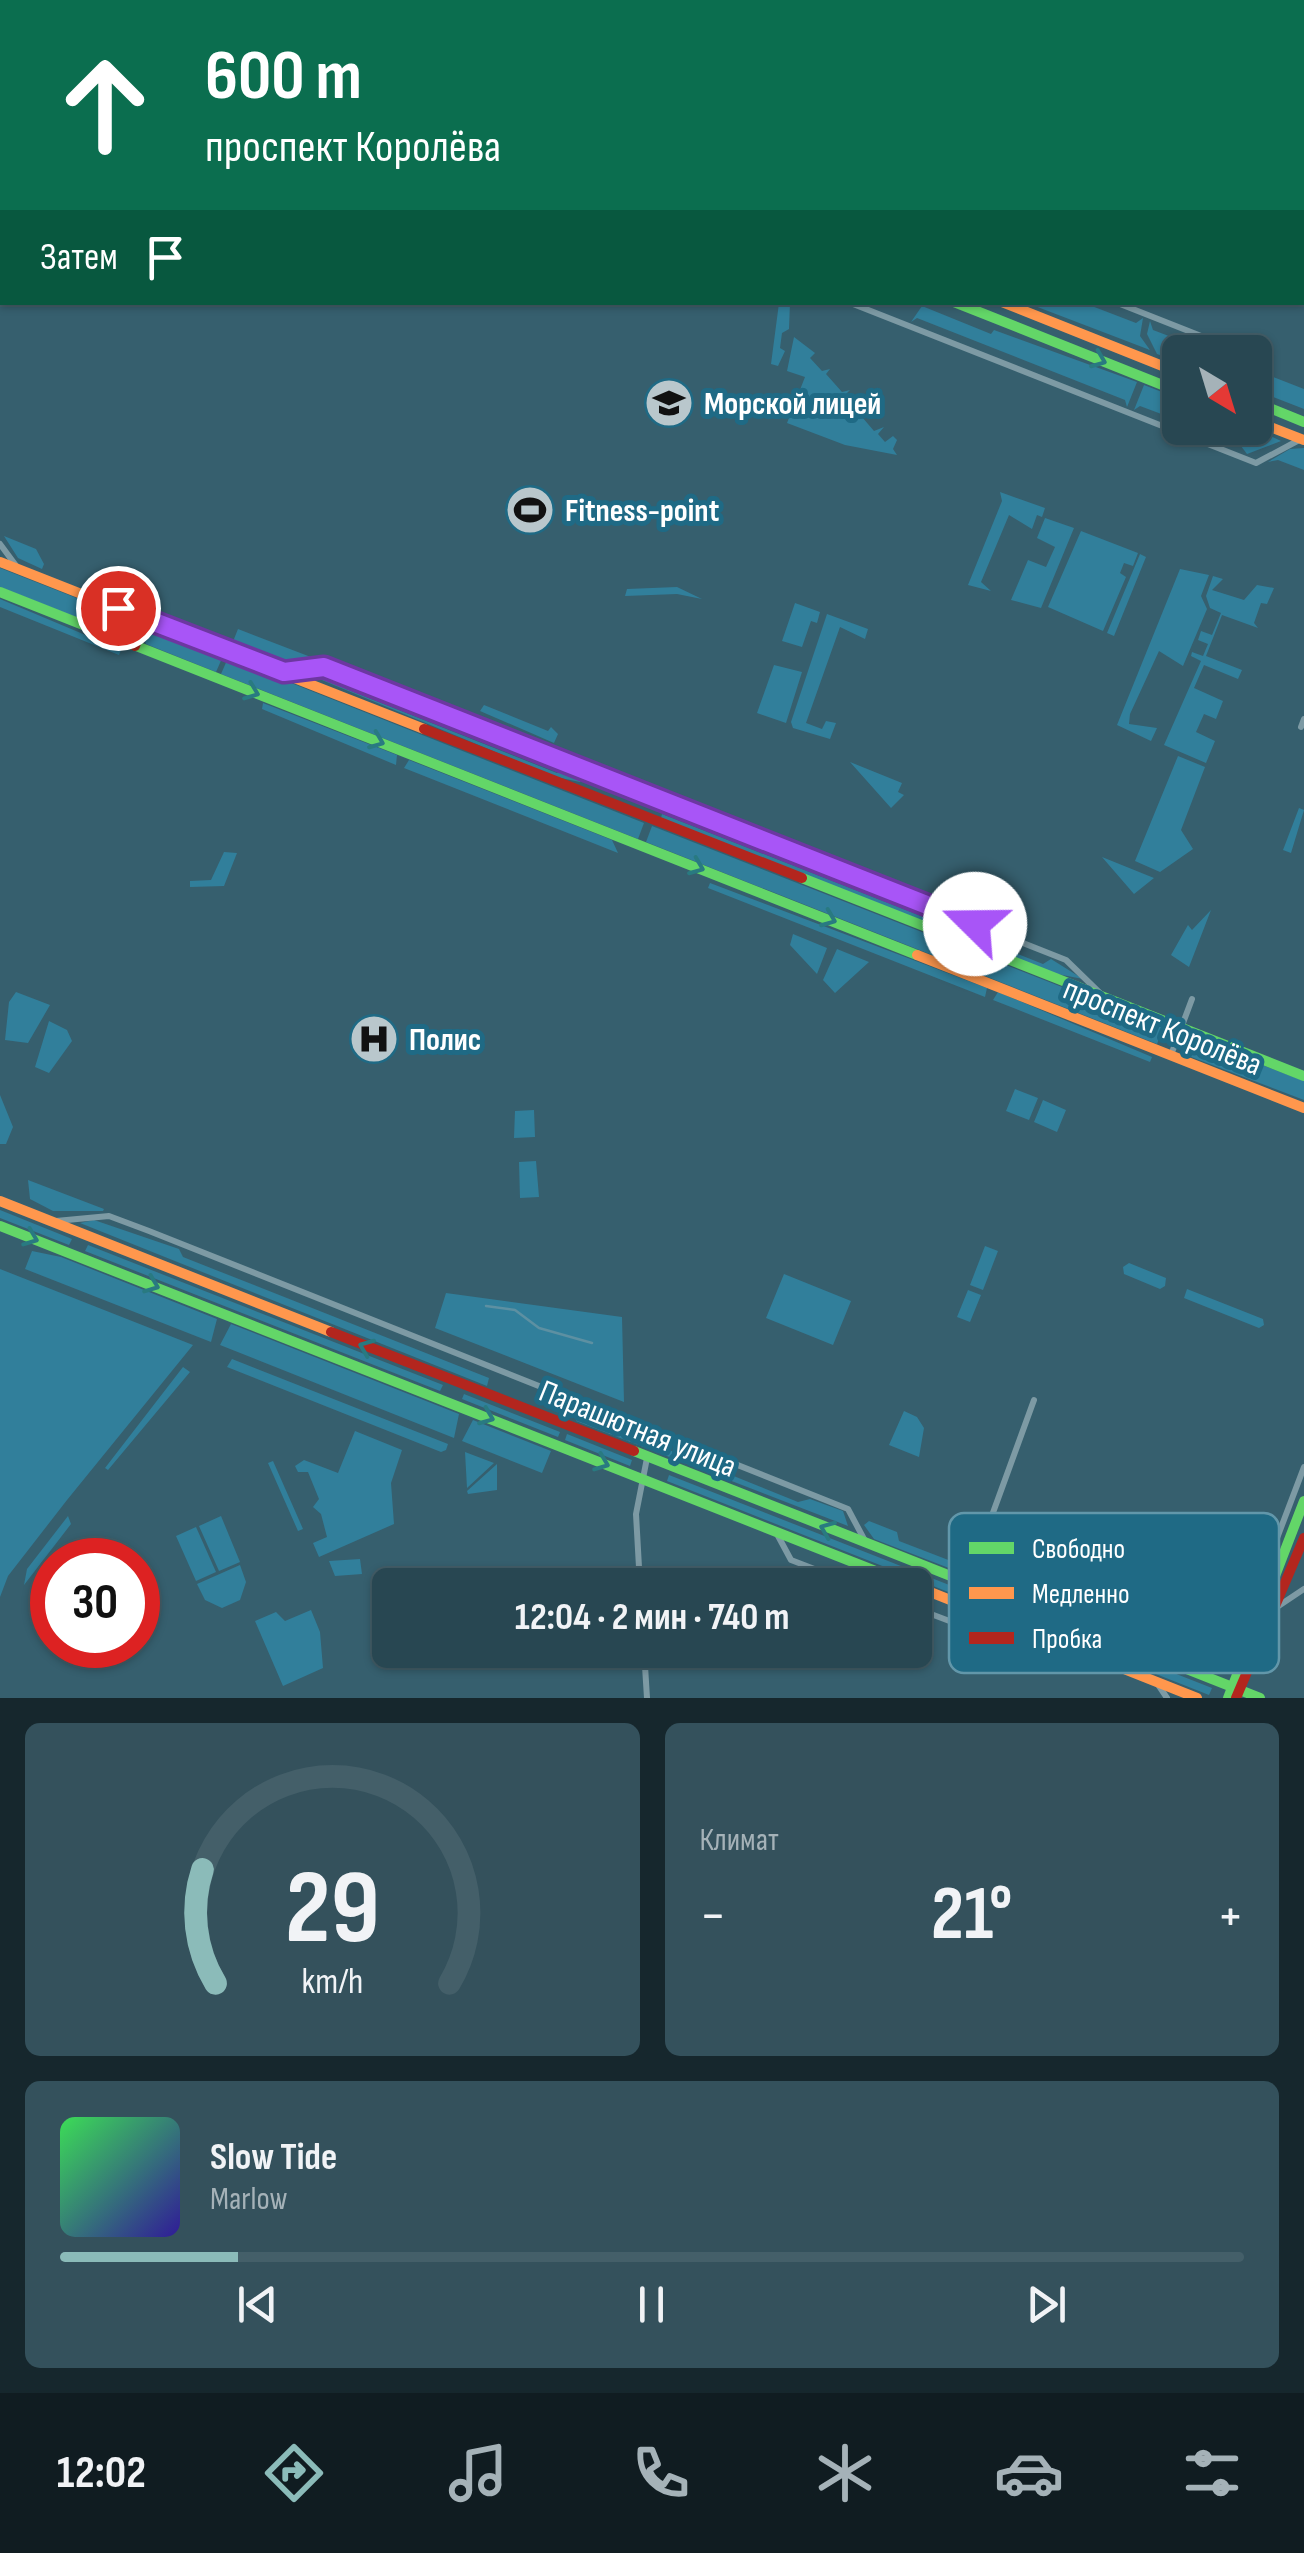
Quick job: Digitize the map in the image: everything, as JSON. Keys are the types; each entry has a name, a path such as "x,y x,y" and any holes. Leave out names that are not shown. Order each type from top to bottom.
{"main road":[{"path":"962,305 1162,385"},
{"path":"1010,305 1162,366"},
{"path":"1272,409 1304,422"},
{"path":"1272,428 1302,440"},
{"name":"проспект Королёва","path":"0,562 1304,1076"},
{"name":"проспект Королёва","path":"0,592 1304,1108"},
{"path":"134,646 145,618"},
{"name":"Парашютная улица","path":"0,1201 949,1578"},
{"name":"Парашютная улица","path":"0,1226 868,1568"},
{"path":"80,1257 77,1245 89,1237"},
{"path":"444,1400 454,1394 450,1380"},
{"path":"1279,1580 1304,1501"},
{"path":"1279,1589 1304,1538"},
{"name":"Парашютная улица","path":"1133,1673 1196,1698"},
{"name":"Парашютная улица","path":"1182,1673 1229,1692 1260,1698"}],"street":[{"path":"856,305 1256,462 1302,440"},
{"path":"1122,305 1198,335"},
{"path":"0,544 18,568"},
{"path":"284,672 324,667 953,915 1066,960 1103,996"},
{"path":"1170,1056 1192,999"},
{"path":"54,1222 109,1216 848,1509 867,1545"},
{"path":"992,1513 1034,1400"},
{"path":"639,1568 636,1514 648,1458"},
{"path":"1279,1533 1304,1467"},
{"path":"777,1532 791,1560 812,1568"},
{"path":"1279,1601 1304,1589"},
{"path":"645,1668 647,1698"},
{"path":"1156,1682 1167,1698"}],"shaded area":[{"path":"779,305 790,305 789,329 782,333 780,348 785,351 778,366 771,364"},
{"path":"1032,305 1089,305 1136,323 1143,318 1140,336 1150,350"},
{"path":"922,306 991,334 994,330 1137,382 1127,407 1125,400 917,318 911,322"},
{"path":"1150,321 1153,330 1166,335 1162,335 1162,356 1157,354 1147,334"},
{"path":"794,337 815,353 810,358 822,371 830,369 826,374 842,392 850,390 845,395 861,412 869,410 862,417 874,431 884,427 878,434 885,442 893,436 897,440 893,449 897,455 845,445 787,423 805,377 787,371"},
{"path":"1272,377 1304,389 1304,409 1272,397"},
{"path":"1144,385 1162,392 1162,414 1140,406 1134,410"},
{"path":"1238,445 1271,445 1247,454"},
{"path":"1304,448 1304,470 1278,460 1268,462 1290,449"},
{"path":"1000,492 1045,508 1042,517 1037,515 1032,529 1009,515 981,582 991,591 968,585 1002,501"},
{"path":"1045,518 1074,528 1041,608 1011,600 1028,560 1046,567 1055,547 1037,538"},
{"path":"1081,531 1138,553 1133,566 1124,563 1120,573 1126,577 1103,631 1048,607"},
{"path":"4,536 36,549 44,564 42,569 18,558"},
{"path":"1140,554 1146,557 1114,636 1107,633"},
{"path":"0,568 135,621 128,638 0,587"},
{"path":"1180,569 1209,575 1201,596 1207,609 1183,666 1159,651 1130,714 1129,724 1157,728 1151,741 1117,725"},
{"path":"1213,576 1223,579 1212,590 1244,600 1257,585 1274,588 1267,604 1261,603 1254,623 1258,628 1222,615 1206,656 1242,670 1238,679 1204,665 1194,688 1223,701 1216,719 1204,714 1196,732 1215,741 1206,763 1164,745 1201,661 1191,656 1192,652 1203,656 1208,644 1198,640 1201,631 1212,635 1221,613 1210,608 1206,596"},
{"path":"677,587 702,599 677,594 625,596 627,589"},
{"path":"0,599 121,650 119,655 0,607"},
{"path":"795,603 820,612 817,623 811,621 802,647 782,641"},
{"path":"827,614 868,629 865,639 840,627 806,723 822,729 826,721 836,723 830,739 793,728 791,722"},
{"path":"151,628 223,656 216,672 146,644 144,638"},
{"path":"238,629 316,659 279,663 232,644"},
{"path":"228,658 644,823 638,839 221,674"},
{"path":"774,665 802,672 786,723 757,713"},
{"path":"323,672 347,682 346,689 557,773 566,769 583,775 580,782 556,777 305,673"},
{"path":"263,703 397,755 396,765 262,709"},
{"path":"484,705 548,731 551,727 558,734 554,743 480,711"},
{"path":"1178,756 1205,767 1181,830 1193,849 1160,872 1135,861"},
{"path":"409,760 612,840 618,853 404,768"},
{"path":"850,762 902,783 898,792 904,795 891,808"},
{"path":"1299,808 1304,810 1291,853 1283,850"},
{"path":"662,814 1043,964 1051,959 1083,979 1052,973 661,818"},
{"path":"652,826 1164,1027 1157,1044 646,842"},
{"path":"224,852 237,853 224,886 190,887 190,881 211,880"},
{"path":"1102,857 1154,878 1134,894"},
{"path":"710,883 987,988 985,997 708,888"},
{"path":"1211,910 1189,967 1171,955 1188,925 1192,930"},
{"path":"793,934 827,948 817,974 790,945"},
{"path":"837,949 869,962 835,993 823,980"},
{"path":"16,992 50,1005 28,1043 5,1040 9,1002"},
{"path":"998,992 1152,1057 1150,1062 993,1000"},
{"path":"49,1021 67,1030 72,1041 49,1073 35,1067"},
{"path":"1192,1038 1304,1081 1304,1100 1186,1055 1183,1049"},
{"path":"1015,1089 1038,1098 1029,1120 1006,1111"},
{"path":"0,1095 13,1127 6,1144 0,1144"},
{"path":"1043,1100 1066,1110 1057,1132 1034,1122"},
{"path":"534,1110 535,1137 514,1138 515,1111"},
{"path":"536,1161 539,1197 520,1198 519,1162"},
{"path":"28,1180 104,1209 53,1211 30,1199"},
{"path":"0,1210 72,1239 69,1245 0,1218"},
{"path":"94,1220 179,1249 183,1257 489,1378 487,1386 80,1223"},
{"path":"88,1245 443,1385 440,1391 85,1251"},
{"path":"985,1246 998,1251 983,1290 970,1285"},
{"path":"32,1251 61,1257 217,1319 211,1342 25,1269"},
{"path":"1129,1263 1166,1278 1165,1286 1160,1289 1124,1274 1123,1267"},
{"path":"0,1269 193,1345 38,1538 30,1538 30,1548 8,1576 0,1597"},
{"path":"784,1274 851,1301 833,1345 766,1318"},
{"path":"1187,1289 1263,1319 1264,1325 1259,1328 1184,1298"},
{"path":"968,1290 981,1295 970,1322 957,1317"},
{"path":"446,1293 622,1317 624,1402 435,1328"},
{"path":"231,1324 459,1414 454,1438 220,1345"},
{"path":"232,1359 448,1444 446,1450 441,1452 227,1367"},
{"path":"183,1367 190,1372 108,1470 105,1468"},
{"path":"464,1394 560,1432 558,1437 462,1399"},
{"path":"904,1411 917,1417 924,1428 919,1457 889,1445"},
{"path":"580,1414 798,1502 810,1499 843,1511 848,1526 576,1421"},
{"path":"473,1420 551,1451 542,1473 462,1441"},
{"path":"355,1431 402,1450 391,1483 394,1524 319,1557 313,1543 327,1537 321,1514 313,1507 319,1499 308,1472 298,1472 295,1466 304,1460 338,1473"},
{"path":"567,1434 632,1460 630,1466 565,1440"},
{"path":"465,1452 494,1463 467,1488"},
{"path":"273,1461 303,1529 298,1531 268,1463"},
{"path":"497,1464 497,1490 468,1494 467,1491"},
{"path":"669,1475 906,1568 887,1568 667,1481"},
{"path":"68,1516 71,1524 60,1538 51,1538"},
{"path":"221,1516 240,1562 219,1571 199,1526"},
{"path":"869,1521 897,1532 899,1541 949,1560 949,1568 874,1539 864,1525"},
{"path":"196,1527 216,1572 196,1581 176,1536"},
{"path":"360,1559 362,1574 335,1576 329,1561"},
{"path":"240,1565 246,1582 240,1600 222,1608 205,1600 197,1584"},
{"path":"932,1578 949,1585 949,1592 932,1586"},
{"path":"311,1610 320,1632 323,1668 283,1686 255,1621 276,1612 285,1621"},
{"path":"1153,1673 1174,1673 1212,1688 1209,1695"}],"waterway":[{"path":"486,1306 515,1310 539,1328 592,1343"}],"traffic: fast":[{"path":"962,305 1162,385"},
{"path":"1272,409 1304,422"},
{"path":"0,592 917,955"},
{"path":"802,878 1304,1076"},
{"path":"0,1226 868,1568"},
{"path":"634,1451 949,1575"},
{"path":"1279,1566 1304,1501"},
{"path":"1197,1673 1260,1698"},
{"path":"1228,1698 1238,1673"}],"traffic: slow":[{"path":"1010,305 1162,366"},
{"path":"1272,428 1304,440"},
{"path":"0,562 424,729"},
{"path":"917,955 1304,1108"},
{"path":"0,1201 331,1332"},
{"path":"932,1593 949,1600"},
{"path":"1134,1673 1197,1698"}],"traffic: jam":[{"path":"135,646 145,618"},
{"path":"424,729 802,878"},
{"path":"331,1332 634,1451"},
{"path":"1279,1597 1304,1538"},
{"path":"1236,1698 1247,1673"}],"place":[{"name":"Морской лицей","path":"669,403"},
{"name":"Fitness-point","path":"530,510"},
{"name":"Полис","path":"374,1039"}],"route":[{"path":"118,608 284,672 324,667 975,924"}]}
